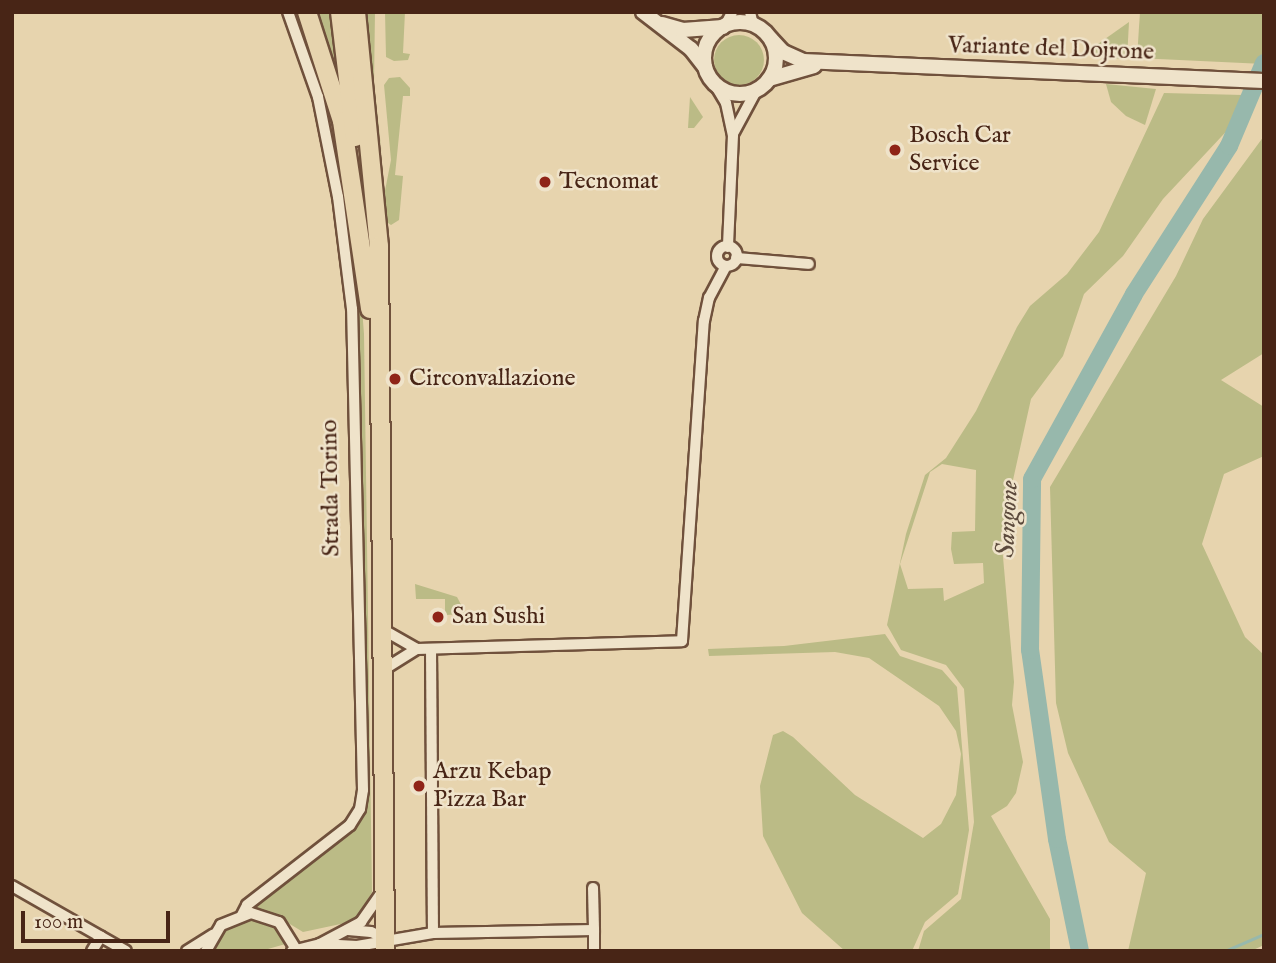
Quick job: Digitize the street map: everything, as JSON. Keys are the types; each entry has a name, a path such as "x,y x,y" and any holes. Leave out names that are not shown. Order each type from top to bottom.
{"main road":[{"path":"307,12 342,121 367,299 377,329"},
{"name":"Strada Torino","path":"340,12 377,329"},
{"name":"Strada Torino","path":"356,12 379,246 377,329 385,945"}],"street":[{"name":"Strada Torino","path":"213,935 242,915 247,905 350,825 360,809 363,790 352,309 338,197 318,97 288,12"},
{"path":"648,16 683,30 752,19 771,39 776,61 769,79 756,90 733,135"},
{"path":"648,16 705,67 726,103 733,135 729,247 736,258"},
{"path":"705,67 709,43 726,22"},
{"name":"Variante del Dojrone","path":"771,39 792,57 836,63 1264,81"},
{"name":"Variante del Dojrone","path":"769,79 797,68 836,63"},
{"path":"714,83 737,94 756,90"},
{"path":"726,266 717,254 729,247"},
{"path":"382,629 417,649 682,641 704,321 709,298 726,266 736,258 809,264"},
{"path":"383,670 417,649"},
{"path":"431,649 433,933"},
{"path":"12,886 127,950"},
{"path":"242,915 261,914 279,922 296,950 320,944 346,931 367,916 385,888"},
{"path":"593,888 594,951"},
{"path":"320,944 349,948 385,945 433,933 594,930"},
{"path":"346,931 371,932 385,945"},
{"path":"187,951 213,935"},
{"path":"206,951 213,935"},
{"path":"92,951 101,936"}],"green space":[{"path":"313,12 336,12 348,109"},
{"path":"363,12 375,12 374,83 382,156"},
{"path":"385,12 405,12 403,53 410,54 408,60 394,61 386,57"},
{"path":"1140,12 1264,12 1264,64 1137,58"},
{"path":"1129,22 1127,59 1095,58 1088,51"},
{"path":"739,35 757,42 764,60 757,78 739,85 721,78 714,60 721,42"},
{"path":"400,77 410,88 410,96 403,96 395,175 403,176 399,220 391,225 385,221 383,201 391,160 384,85 389,78"},
{"path":"1106,84 1156,89 1145,125 1126,116 1111,102"},
{"path":"1164,93 1243,95 1236,121 1163,199 1123,256 1084,294 1063,356 1031,399 1001,534 1014,682 1012,705 1023,762 1016,793 1007,806 991,816 1050,919 1050,951 918,951 924,931 961,899 974,822 964,689 946,665 901,650 887,625 906,534 925,475 946,458 976,411 1030,306 1067,274 1099,232","holes":["942,464 976,470 975,531 952,532 951,549 954,564 983,563 984,583 944,601 943,588 908,589 900,564 930,472"]},
{"path":"690,97 703,117 694,128 688,128"},
{"path":"1264,136 1264,353 1221,380 1264,407 1264,456 1224,474 1202,544 1245,637 1264,655 1264,945 1251,951 1128,951 1146,873 1109,842 1068,753 1056,703 1050,487 1176,276 1203,219"},
{"path":"355,295 361,295 364,334 372,892 359,915 350,922 303,932 270,912 250,909 352,830 367,800"},
{"path":"415,584 457,597 466,614 445,615 445,599 416,599"},
{"path":"885,634 900,656 942,670 957,687 969,830 958,894 925,922 912,951 845,951 802,913 763,836 760,786 773,735 783,731 793,737 855,795 923,838 941,824 956,795 961,754 956,731 939,706 869,658 835,652 709,656 708,649 784,646"},
{"path":"251,919 276,926 289,943 261,951 212,951 224,929"}],"waterway":[{"name":"Sangone","path":"1080,951 1057,839 1030,650 1032,479 1134,294 1229,146 1264,63"},
{"path":"1225,951 1264,934"}],"place":[{"name":"Bosch Car Service","path":"895,150"},
{"name":"Tecnomat","path":"545,182"},
{"name":"Circonvallazione","path":"395,379"},
{"name":"San Sushi","path":"438,617"},
{"name":"Arzu Kebap Pizza Bar","path":"419,786"}]}
